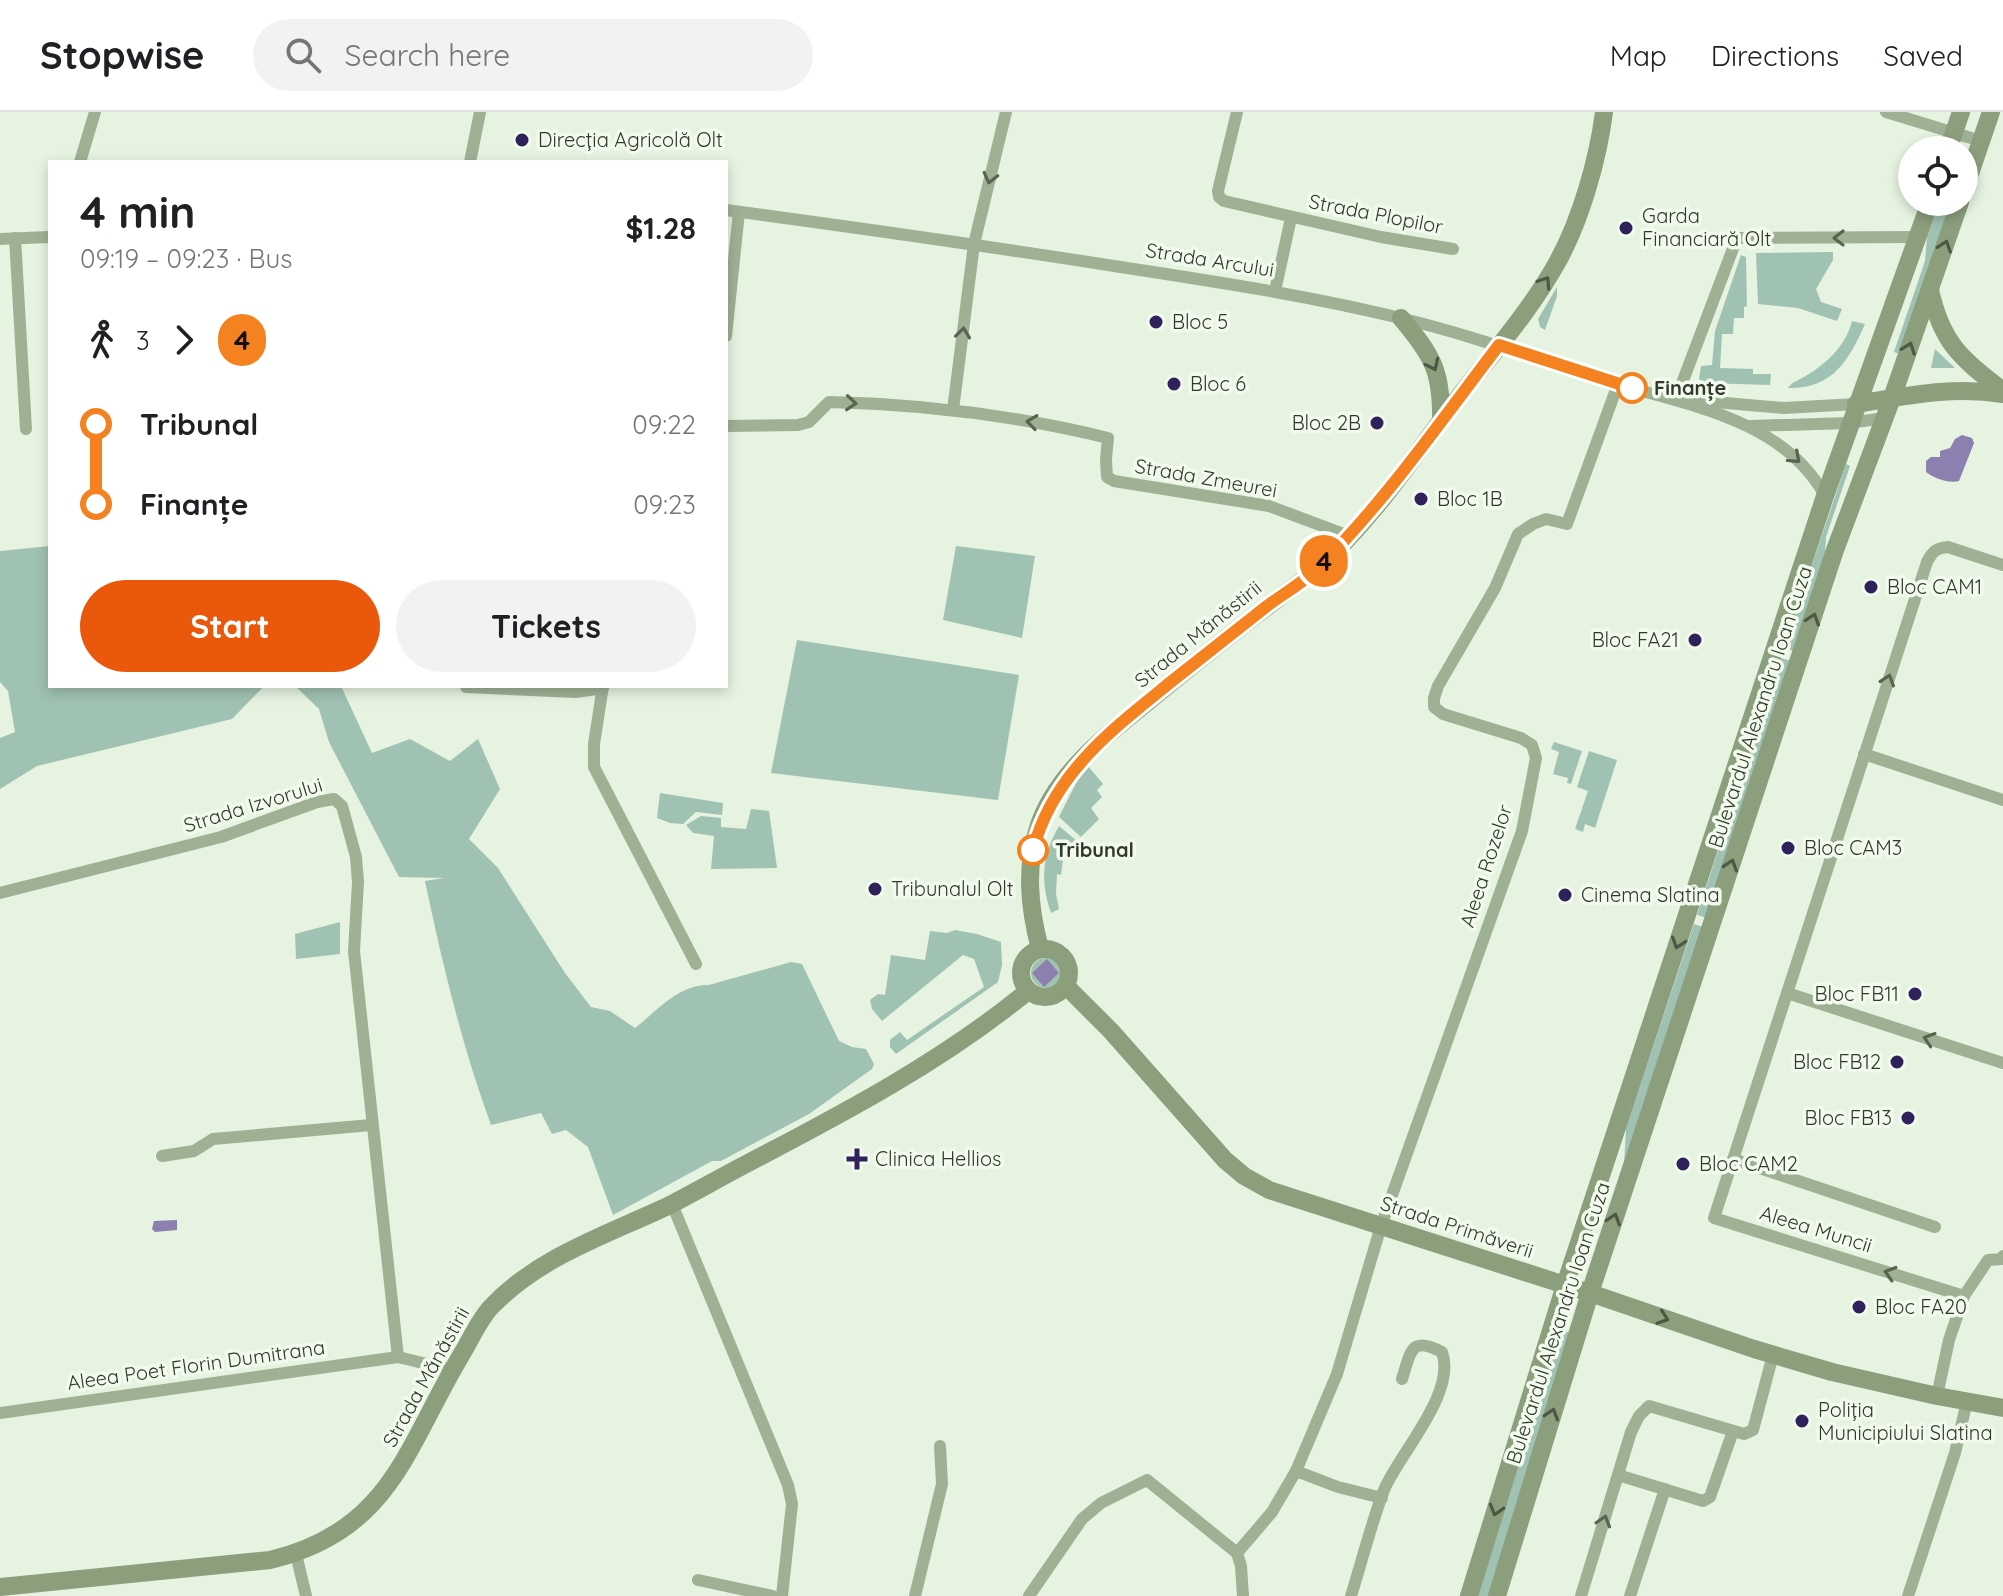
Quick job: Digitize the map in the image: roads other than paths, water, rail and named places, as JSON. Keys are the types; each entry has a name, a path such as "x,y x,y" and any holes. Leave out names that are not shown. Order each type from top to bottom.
{"street":[{"path":"81,160 95,112"},
{"path":"470,160 480,112"},
{"path":"953,410 974,244 1006,112"},
{"name":"Strada Plopilor","path":"1237,112 1218,191 1224,201 1291,218 1453,249"},
{"name":"Strada Mănăstirii","path":"1040,949 1033,926 1029,876 1040,822 1058,791 1083,759 1110,733 1236,630 1312,573 1396,481 1537,294 1563,250 1600,141 1604,112"},
{"path":"1886,112 1940,136"},
{"path":"1953,136 1961,112"},
{"path":"1978,150 1991,112"},
{"path":"728,294 732,211"},
{"name":"Strada Arcului","path":"732,211 974,244 1275,291 1401,318 1676,399 1747,426 1782,447 1802,464 1825,496"},
{"name":"Bulevardul Alexandru Ioan Cuza","path":"1469,1596 1565,1285 1849,423 1925,216"},
{"name":"Bulevardul Alexandru Ioan Cuza","path":"1497,1596 1590,1293 1835,550 1955,216"},
{"name":"Strada Plopilor","path":"1275,291 1291,218"},
{"path":"0,239 48,237"},
{"path":"1676,399 1737,238 1917,237"},
{"path":"15,238 26,429"},
{"path":"1930,289 1937,319 1950,342 2003,393"},
{"path":"1401,318 1437,369 1441,388 1441,421"},
{"name":"Aleea Rozelor","path":"1237,1553 1272,1512 1296,1471 1337,1374 1381,1226 1522,831 1535,750 1528,741 1443,714 1434,707 1434,698 1495,588 1518,534 1546,519 1567,524 1618,384"},
{"path":"1856,404 1938,390 1971,389 2003,393"},
{"name":"Strada Arcului","path":"1676,399 1784,408 1856,404"},
{"name":"Strada Zmeurei","path":"728,426 798,425 809,422 829,402 953,410 1062,427 1108,438 1105,471 1107,477 1114,481 1269,506 1349,536"},
{"name":"Strada Arcului","path":"1747,426 1849,423 1885,418"},
{"name":"Aleea Muncii","path":"1964,1296 1714,1218 1932,553 1948,547 2003,565"},
{"path":"488,688 576,692 598,688"},
{"path":"603,688 594,744 594,767 696,964"},
{"path":"1864,754 2003,800"},
{"name":"Strada Izvorului","path":"0,893 221,837 317,802 334,799 342,806 356,857 358,882 354,951 398,1357"},
{"path":"1040,949 1027,957 1021,970 1023,984 1034,995 1048,997 1061,992 1066,986"},
{"name":"Strada Primăverii","path":"1040,949 1054,950 1065,959 1070,972 1066,986 1120,1041 1225,1160 1244,1176 1269,1190 1773,1355 1832,1372 2003,1408"},
{"name":"Strada Mănăstirii","path":"0,1587 270,1560 296,1554 347,1527 375,1501 408,1457 452,1370 490,1307 531,1273 569,1250 672,1204 820,1127 1001,1013 1028,991"},
{"path":"1787,993 2003,1063"},
{"path":"162,1156 194,1151 213,1139 371,1125"},
{"name":"Aleea Muncii","path":"1733,1159 1935,1227"},
{"path":"672,1204 788,1485 792,1504 782,1596"},
{"path":"1937,1396 1949,1340 1964,1296 1988,1260 2002,1259 2003,1256"},
{"path":"1351,1596 1382,1498 1438,1393 1446,1362 1442,1352 1429,1345 1412,1348 1402,1379"},
{"path":"1581,1596 1631,1432 1639,1416 1649,1406 1744,1434 1753,1430 1773,1355"},
{"path":"398,1357 452,1370"},
{"name":"Aleea Poet Florin Dumitrana","path":"0,1413 398,1357"},
{"path":"1908,1596 1946,1483 1967,1401"},
{"path":"1618,1475 1703,1501 1710,1497 1733,1431"},
{"path":"915,1596 942,1484 940,1446"},
{"path":"1296,1471 1338,1487 1382,1498"},
{"path":"1029,1596 1082,1519 1101,1503 1147,1480 1237,1553 1243,1596"},
{"path":"1630,1596 1665,1489"},
{"path":"296,1554 306,1596"},
{"path":"698,1580 773,1596"}],"place":[{"name":"Direcția Agricolă Olt","path":"522,140"},
{"name":"Garda Financiară Olt","path":"1626,228"},
{"name":"Bloc 5","path":"1156,322"},
{"name":"Bloc 6","path":"1174,384"},
{"name":"Finanțe","path":"1632,388"},
{"name":"Bloc 2B","path":"1377,423"},
{"name":"Bloc 1B","path":"1421,499"},
{"name":"Bloc CAM1","path":"1871,587"},
{"name":"Bloc FA21","path":"1695,640"},
{"name":"Bloc CAM3","path":"1788,848"},
{"name":"Tribunal","path":"1033,850"},
{"name":"Tribunalul Olt","path":"875,889"},
{"name":"Cinema Slatina","path":"1565,895"},
{"name":"Bloc FB11","path":"1915,994"},
{"name":"Bloc FB12","path":"1897,1062"},
{"name":"Bloc FB13","path":"1908,1118"},
{"name":"Clinica Hellios","path":"857,1159"},
{"name":"Bloc CAM2","path":"1683,1164"},
{"name":"Bloc FA20","path":"1859,1307"},
{"name":"Poliția Municipiului Slatina","path":"1802,1421"}]}
